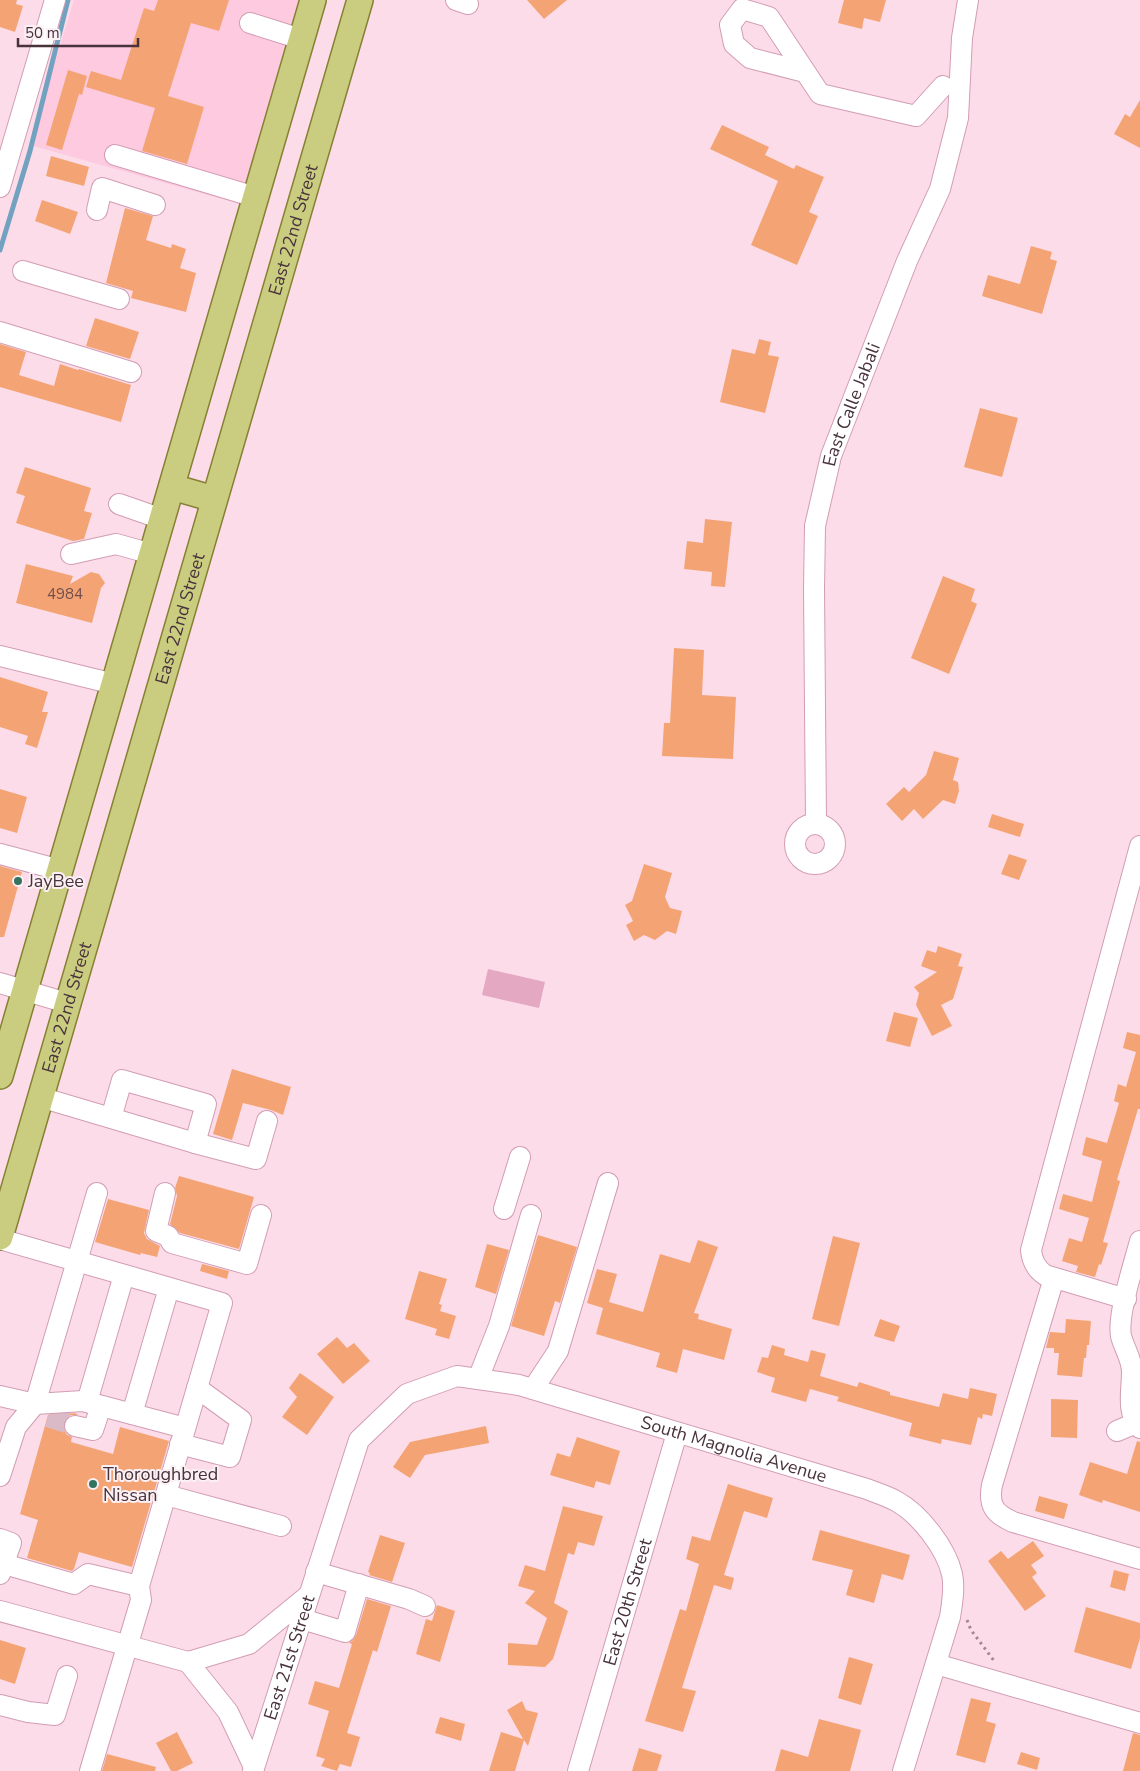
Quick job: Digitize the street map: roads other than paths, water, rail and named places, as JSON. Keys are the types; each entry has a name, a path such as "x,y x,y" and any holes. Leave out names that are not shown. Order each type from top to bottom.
{"main road":[{"path":"0,1076 313,0"},
{"name":"East 22nd Street","path":"0,1238 360,0"},
{"path":"172,487 214,500"}],"street":[{"path":"0,187 55,0"},
{"name":"East Calle Jabali","path":"816,824 815,526 833,452 907,260 940,189 958,118 962,38 968,0"},
{"path":"250,23 301,39"},
{"path":"805,72 820,94 916,116 943,86"},
{"path":"114,155 255,198"},
{"path":"97,210 102,188 155,204"},
{"path":"23,271 119,299"},
{"path":"0,332 131,372"},
{"path":"119,504 162,519"},
{"path":"71,554 116,544 152,554"},
{"path":"0,656 114,684"},
{"path":"1130,1307 1039,1271 1032,1259 1031,1250 1140,846"},
{"path":"0,854 60,870"},
{"path":"0,983 67,1003"},
{"path":"111,1118 122,1080 206,1104 196,1143"},
{"path":"40,1097 256,1159 267,1121"},
{"path":"504,1209 520,1157"},
{"path":"533,1389 558,1351 608,1183"},
{"path":"41,1411 77,1261 97,1193"},
{"path":"165,1193 156,1231 168,1236 172,1243 247,1264 262,1216"},
{"path":"478,1379 499,1326 531,1216"},
{"path":"0,1238 222,1303 139,1586 141,1600 90,1771"},
{"path":"1118,1431 1136,1422 1130,1401 1133,1371 1121,1336 1121,1316 1130,1307 1140,1241"},
{"path":"75,1426 93,1430 94,1404 124,1274"},
{"path":"1054,1278 992,1485 990,1494 992,1503 995,1511 1013,1522 1140,1558"},
{"path":"132,1414 169,1288"},
{"name":"South Magnolia Avenue","path":"309,1595 359,1440 407,1394 457,1376 520,1385 867,1488 897,1501 923,1522 941,1547 952,1574 952,1599 950,1617 903,1771"},
{"path":"0,1476 16,1427 41,1411 94,1404 132,1414 230,1457 241,1420 197,1388"},
{"path":"0,1396 41,1411"},
{"name":"East 20th Street","path":"578,1771 677,1433"},
{"path":"166,1494 281,1526"},
{"path":"0,1540 12,1543 2,1569 74,1584 88,1574 139,1586"},
{"path":"316,1572 409,1599 425,1606"},
{"path":"302,1619 345,1632 358,1584"},
{"name":"East 21st Street","path":"253,1769 309,1595"},
{"name":"East 21st Street","path":"188,1662 249,1644 309,1595"},
{"path":"0,1611 188,1662 228,1712 253,1769"},
{"path":"936,1664 1140,1723"},
{"path":"0,1705 28,1712 55,1714 67,1676"}],"waterway":[{"path":"0,250 30,151 68,0"}],"tunnel":[{"path":"48,1417 75,1426"}],"place":[{"name":"JayBee","path":"18,881"},
{"name":"Thoroughbred Nissan","path":"93,1484"}]}
